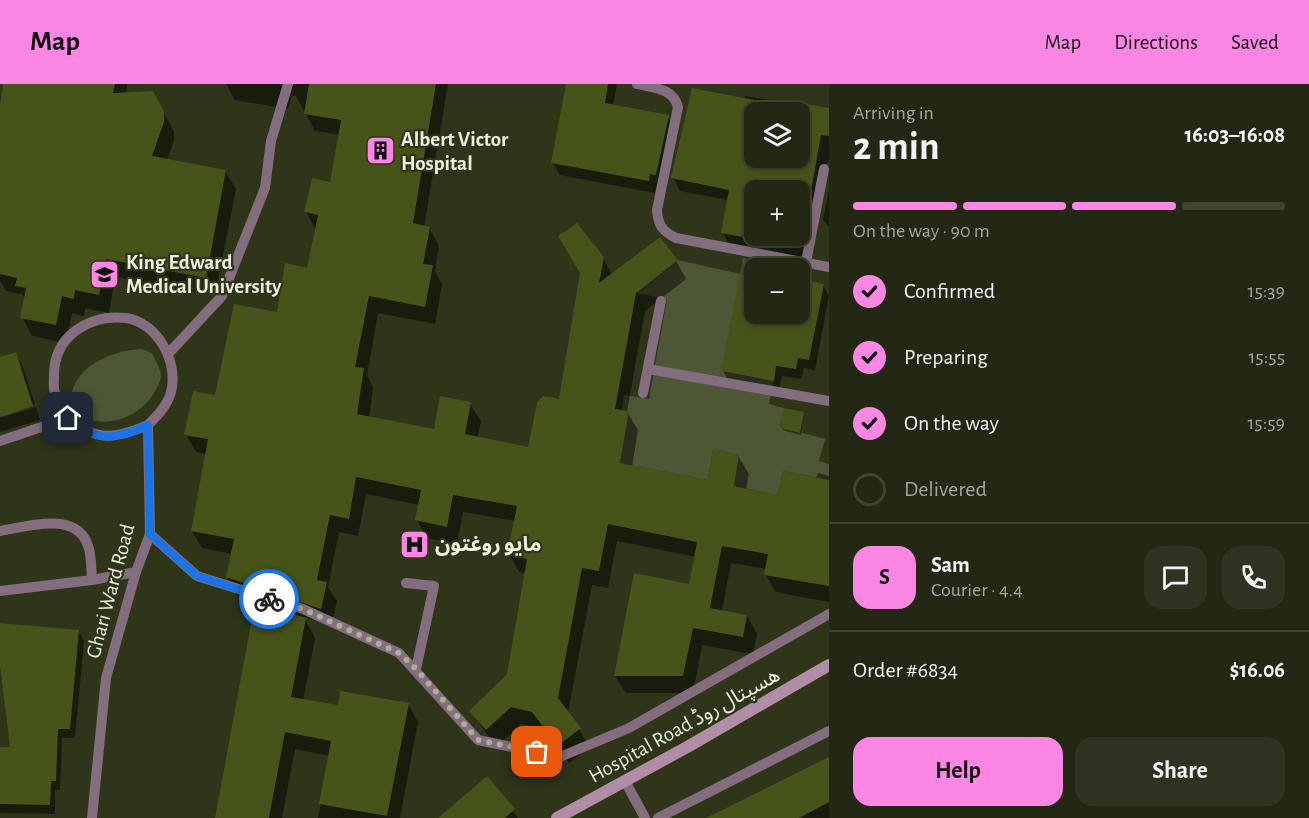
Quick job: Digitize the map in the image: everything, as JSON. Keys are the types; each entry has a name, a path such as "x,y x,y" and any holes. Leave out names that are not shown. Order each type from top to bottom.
{"main road":[{"name":"Hospital Road ھسپتال روڈ","path":"557,818 829,665"}],"lane":[{"path":"168,354 222,296 265,188 271,141 288,84"},
{"path":"637,84 668,91 675,97 678,107 657,210 658,223 665,232 676,238 784,258"},
{"path":"807,258 824,169"},
{"path":"810,263 829,267"},
{"path":"643,393 661,301"},
{"path":"98,318 128,318 153,332 168,354 173,374 171,391 164,409 148,425 120,437 103,436 80,428 68,418 54,392 54,361 61,345 71,333 98,318"},
{"path":"648,369 829,402"},
{"path":"0,441 68,418"},
{"name":"Ghari Ward Road","path":"92,818 106,678 136,572 150,534 148,425"},
{"path":"0,531 49,523 67,526 83,535 88,545 92,580"},
{"path":"150,534 197,576 303,609 399,653 416,669 478,740 560,757 639,722 829,614"},
{"path":"0,591 92,580 136,572"},
{"path":"406,583 434,586 416,669"},
{"path":"658,818 829,731"},
{"path":"625,781 645,818"}],"green space":[{"path":"678,260 740,274 744,287 744,324 756,324 774,381 769,404 784,408 780,427 825,439 819,461 829,464 829,480 783,471 778,495 734,486 739,455 713,449 708,480 620,463 629,411 622,410 624,395 649,399 667,299 636,293"},
{"path":"142,349 152,353 161,375 157,389 144,405 125,417 103,422 81,416 71,410 71,396 75,384 92,365 116,353"}],"building":[{"path":"3,84 115,84 113,93 153,91 164,111 164,122 152,156 226,170 206,278 106,259 99,295 75,290 74,299 62,296 56,325 20,318 26,288 15,286 17,278 0,274 0,106"},
{"path":"309,84 436,84 413,223 430,227 423,264 433,265 425,307 369,296 355,367 364,368 357,414 434,429 440,396 471,402 465,434 528,447 537,403 543,396 559,399 580,273 558,236 577,223 604,257 599,283 660,237 678,260 636,293 615,409 629,411 620,463 708,480 713,449 739,455 734,486 778,495 783,471 829,480 829,586 764,575 768,554 722,546 710,608 747,615 743,637 693,628 683,676 614,676 634,573 689,584 697,542 608,524 599,571 582,568 558,698 581,728 558,746 532,712 511,707 486,730 469,711 507,674 527,559 507,554 517,506 453,495 447,527 415,520 421,490 356,477 349,519 330,515 317,580 327,582 321,609 226,577 234,539 191,531 208,439 184,435 193,391 215,395 234,304 277,312 285,263 307,268 318,215 304,212 312,178 330,182 341,120 304,114"},
{"path":"566,84 608,84 605,103 669,115 656,175 650,174 649,181 551,163"},
{"path":"692,88 754,100 754,102 744,102 744,168 810,168 810,105 829,108 829,136 821,135 810,197 810,180 744,180 744,237 721,233 729,190 671,178"},
{"path":"743,258 744,324 810,324 810,281 824,284 809,360 798,358 796,369 776,366 774,381 721,371"},
{"path":"16,352 33,406 0,417 0,357"},
{"path":"784,408 804,412 800,433 780,428"},
{"path":"255,602 306,618 291,697 338,705 340,691 409,703 387,816 319,804 331,741 285,732 269,818 215,818"},
{"path":"0,623 79,630 70,729 58,729 56,781 51,781 50,805 0,804 0,747 10,747 0,665"},
{"path":"829,757 829,802 799,818 706,818"},
{"path":"487,776 515,809 505,818 438,818"}],"way so far":[{"path":"269,599 303,609 399,653 416,669 478,740 537,752"}],"place":[{"name":"Albert Victor Hospital","path":"380,151"},
{"name":"King Edward Medical University","path":"105,274"},
{"name":"مایو روغتون","path":"414,544"}],"route":[{"path":"68,418 80,428 103,436 120,437 148,425 150,534 197,576 269,599"}]}
